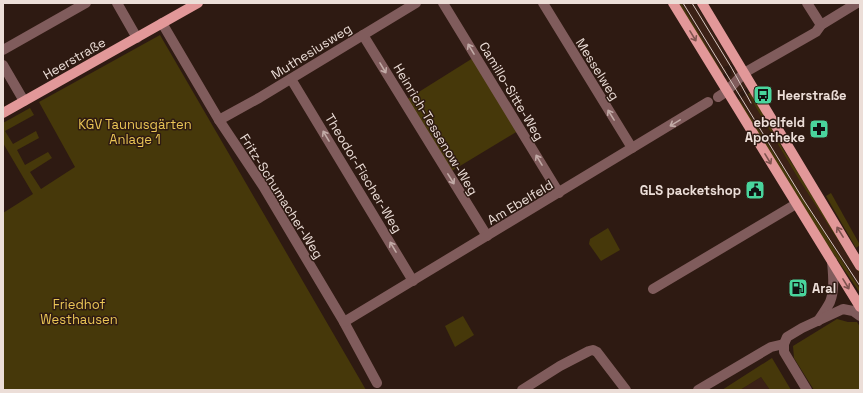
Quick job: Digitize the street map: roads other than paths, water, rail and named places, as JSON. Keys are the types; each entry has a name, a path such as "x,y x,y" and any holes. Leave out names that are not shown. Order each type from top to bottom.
{"main road":[{"name":"Heerstraße","path":"3,113 198,3"},
{"path":"673,3 860,307"},
{"path":"702,3 860,266"}],"street":[{"path":"3,50 86,3"},
{"path":"117,3 137,38"},
{"name":"Muthesiusweg","path":"219,120 291,79 416,3"},
{"name":"Camillo-Sitte-Weg","path":"443,3 559,193"},
{"name":"Messelweg","path":"543,3 632,148"},
{"path":"807,3 821,25"},
{"path":"718,97 727,91 744,73 816,32 821,25 857,3"},
{"name":"Fritz-Schumacher-Weg","path":"162,23 219,120 263,186 344,322 377,383"},
{"name":"Heinrich-Tessenow-Weg","path":"363,34 487,236"},
{"path":"3,66 24,102"},
{"name":"Theodor-Fischer-Weg","path":"291,79 414,281"},
{"name":"Am Ebelfeld","path":"344,322 708,102"},
{"path":"653,289 796,204"},
{"path":"818,321 830,302 834,282 832,261"},
{"path":"807,390 784,352 784,344 787,337 843,309 853,311 860,316"},
{"path":"698,390 771,347 784,344"},
{"path":"522,390 560,366 589,350 593,350 598,352 626,390"}],"tram line":[{"path":"683,3 803,199 860,286"},
{"path":"692,3 751,103"}],"place":[{"name":"Heerstraße","path":"763,95"},
{"name":"ebelfeld Apotheke","path":"819,129"},
{"name":"GLS packetshop","path":"755,190"},
{"name":"Aral","path":"798,288"}],"park label":[{"name":"KGV Taunusgärten Anlage 1","path":"135,132"},
{"name":"Friedhof Westhausen","path":"79,312"}]}
